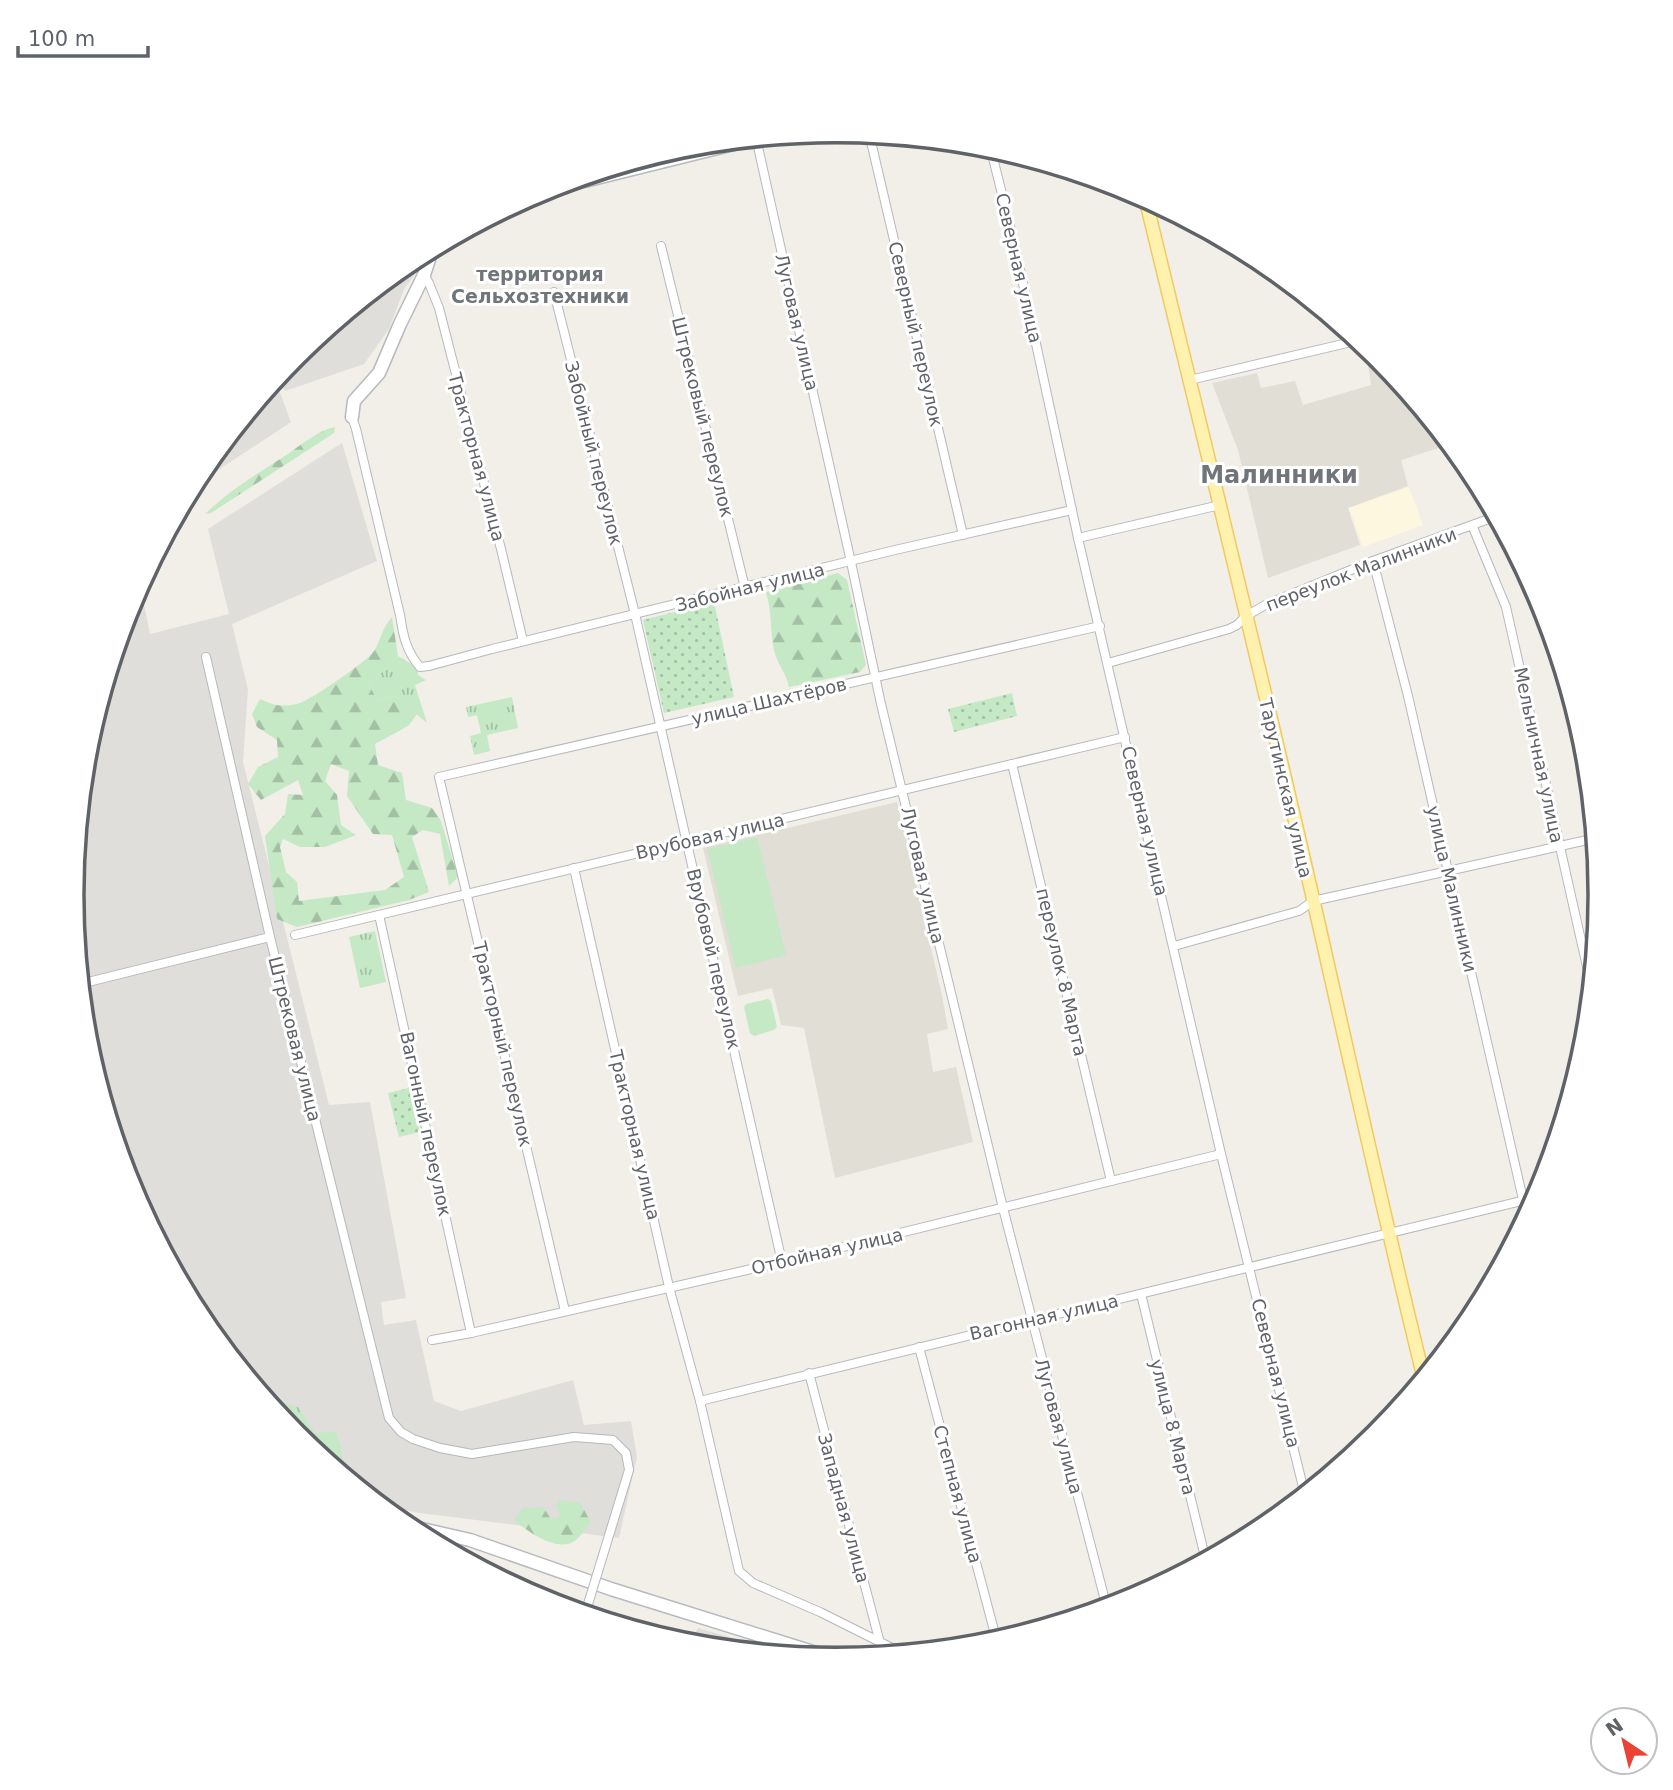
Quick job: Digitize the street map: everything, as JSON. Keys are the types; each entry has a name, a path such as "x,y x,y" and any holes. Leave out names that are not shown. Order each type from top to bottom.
{"main road":[{"name":"Тарутинская улица","path":"1148,211 1220,505 1421,1368"},
{"path":"352,417 354,401 379,373 428,263"},
{"path":"438,1533 470,1541 611,1589 795,1646"}],"street":[{"name":"Северный переулок","path":"872,144 963,535"},
{"name":"Луговая улица","path":"759,147 875,676 1003,1209 1104,1598"},
{"name":"Северная улица","path":"993,159 1221,1154 1304,1485"},
{"name":"Штрековый переулок","path":"661,246 745,588"},
{"name":"Тракторная улица","path":"424,275 439,308 523,641"},
{"name":"Забойный переулок","path":"554,292 635,614"},
{"path":"1190,380 1346,341"},
{"name":"Забойная улица","path":"352,417 403,639 411,657 420,667 895,550 1072,510"},
{"path":"1079,538 1220,505"},
{"name":"переулок Малинники","path":"1108,663 1229,629 1267,604 1373,561 1488,519"},
{"name":"Мельничная улица","path":"1472,525 1506,607 1586,961"},
{"name":"улица Малинники","path":"1373,561 1408,696 1523,1201"},
{"name":"Врубовой переулок","path":"635,614 782,1262"},
{"name":"улица Шахтёров","path":"439,777 1100,626"},
{"name":"Штрековая улица","path":"206,657 270,937 389,1418 401,1432 413,1439 472,1454 574,1437 612,1440 626,1453 629,1470 588,1605"},
{"name":"Врубовая улица","path":"295,936 1125,737"},
{"name":"переулок 8 Марта","path":"1012,764 1111,1181"},
{"name":"Тракторный переулок","path":"439,777 565,1311"},
{"path":"1174,947 1299,911 1313,901 1587,840"},
{"name":"Тракторная улица","path":"574,868 669,1287 700,1401 738,1571 753,1583 820,1612 880,1643"},
{"name":"Вагонный переулок","path":"379,915 471,1333"},
{"path":"89,982 270,937"},
{"name":"Отбойная улица","path":"432,1340 782,1262 1221,1154"},
{"name":"Вагонная улица","path":"700,1401 1523,1201"},
{"name":"улица 8 Марта","path":"1141,1294 1204,1552"},
{"name":"Степная улица","path":"919,1347 993,1631"},
{"name":"Западная улица","path":"809,1373 880,1643"},
{"path":"880,1643 886,1646"}],"shaded area":[{"path":"416,270 404,289 389,329 364,364 285,391 284,388 279,390 340,329"},
{"path":"1368,365 1402,399 1441,447 1401,460 1408,486 1348,508 1360,545 1268,578 1238,450 1212,383 1257,373 1261,388 1295,381 1303,405 1371,385"},
{"path":"279,390 291,422 214,473"},
{"path":"342,443 377,561 232,624 248,689 243,762 329,1105 370,1102 406,1298 381,1302 384,1325 416,1320 434,1401 461,1411 573,1380 584,1425 631,1421 637,1457 619,1538 403,1510 378,1492 304,1427 240,1353 185,1271 141,1183 110,1090 90,993 84,895 90,797 110,700 144,602 150,634 229,614 208,529"},
{"path":"1409,487 1423,525 1363,547 1349,508"},
{"path":"897,802 948,1029 927,1034 933,1072 956,1067 973,1142 835,1178 804,1028 781,1025 772,988 738,996 703,848"},
{"path":"698,1628 746,1642 738,1641 695,1634"}],"green space":[{"path":"335,427 334,433 211,513 205,514 245,482 311,438"},
{"path":"838,573 847,580 866,665 860,672 789,687 774,650 766,592"},
{"path":"714,602 734,697 664,713 643,620"},
{"path":"392,617 398,656 369,685 378,701 395,696 417,714 408,726 375,744 378,765 402,773 406,800 432,808 441,821 458,877 449,886 440,834 423,830 412,837 429,892 409,900 297,927 277,919 265,836 285,814 288,794 303,795 298,780 261,800 248,784 258,767 278,757 277,740 257,727 252,714 260,699 287,705 313,697 370,656","holes":["331,764 349,771 347,796 373,834 392,835 404,877 385,890 299,901 297,882 286,872 280,847 283,839 300,847 325,847 356,835 341,825 337,795 325,781"]},
{"path":"398,656 418,668 418,675 426,680 415,685 427,723 395,696 378,701 369,685"},
{"path":"1012,693 1017,716 954,732 948,709"},
{"path":"512,697 518,728 487,735 490,751 474,755 470,736 481,733 477,715 468,717 466,707"},
{"path":"757,837 786,955 736,968 707,849"},
{"path":"375,931 386,982 360,988 349,937"},
{"path":"768,999 771,1001 777,1027 754,1036 750,1033 744,1007 746,1004"},
{"path":"409,1088 420,1132 399,1137 388,1093"},
{"path":"283,1404 298,1407 315,1433 336,1432 345,1465"},
{"path":"560,1500 580,1503 591,1522 576,1540 569,1544 544,1540 514,1520 523,1508 543,1507 551,1519 560,1517 556,1504"}],"district":[{"name":"территория Сельхозтехники","path":"540,285"},
{"name":"Малинники","path":"1279,475"}]}
